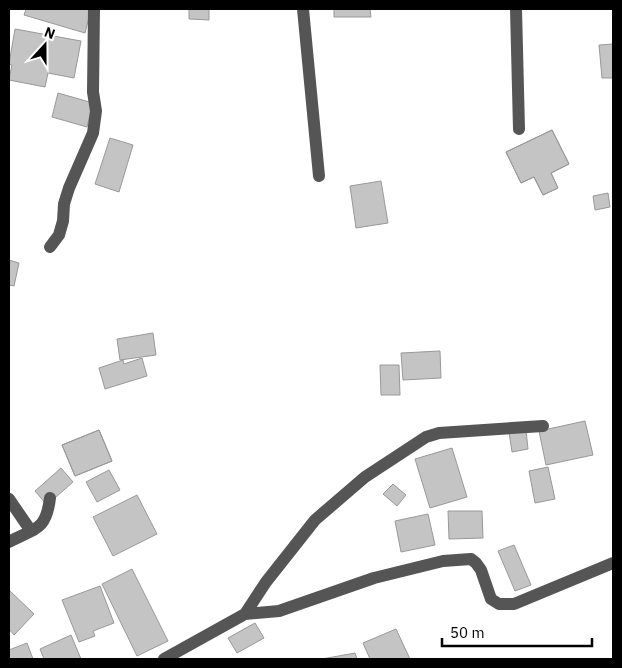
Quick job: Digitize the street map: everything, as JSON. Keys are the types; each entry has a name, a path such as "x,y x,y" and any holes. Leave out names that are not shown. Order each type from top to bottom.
{"street":[{"path":"50,247 59,235 69,188 92,132 96,111 93,92 94,9"},
{"path":"303,9 319,176"},
{"path":"516,9 519,129"},
{"path":"246,614 266,582 315,520 365,477 426,437 439,433 543,426"},
{"path":"9,542 42,525 48,513 50,498"},
{"path":"9,499 31,531"},
{"path":"164,659 246,614 279,610 374,578 443,561 471,559 481,570 492,599 500,604 514,604 613,563"}],"building":[{"path":"26,9 91,9 85,33 24,15"},
{"path":"189,9 209,9 209,20 189,19"},
{"path":"334,9 370,9 371,17 334,17"},
{"path":"15,29 81,41 74,78 48,73 45,87 9,80 12,65 9,64"},
{"path":"613,44 613,78 602,78 599,45"},
{"path":"58,93 93,103 87,127 52,117"},
{"path":"552,130 569,164 551,173 558,188 543,195 534,177 521,183 506,152"},
{"path":"552,130 569,164 551,173 558,188 543,195 534,177 521,183 506,152"},
{"path":"110,138 133,145 119,192 95,184"},
{"path":"381,181 388,223 356,228 350,186"},
{"path":"608,193 610,207 595,210 593,196"},
{"path":"9,260 19,263 14,286 9,285"},
{"path":"153,333 156,355 120,360 117,339"},
{"path":"440,351 441,378 403,380 401,353"},
{"path":"142,358 147,376 105,389 99,368 123,360 124,364"},
{"path":"380,365 399,365 400,395 381,395"},
{"path":"585,421 593,455 546,465 539,431"},
{"path":"99,430 112,461 75,476 62,445"},
{"path":"99,430 112,461 75,476 62,445"},
{"path":"526,430 528,449 512,452 509,432"},
{"path":"452,448 467,497 430,508 415,459"},
{"path":"548,467 555,499 535,503 529,471"},
{"path":"61,468 73,482 47,505 35,491"},
{"path":"109,470 120,490 97,502 86,482"},
{"path":"393,484 406,495 397,506 383,494"},
{"path":"137,495 157,534 113,556 93,517"},
{"path":"448,511 482,511 483,538 449,539"},
{"path":"428,514 435,545 401,552 395,521"},
{"path":"514,545 531,585 515,591 498,551"},
{"path":"132,569 168,641 137,656 102,584"},
{"path":"100,586 114,623 93,631 95,636 79,642 62,600"},
{"path":"9,590 34,614 14,635 9,629"},
{"path":"255,623 264,638 237,653 228,638"},
{"path":"396,629 410,659 370,659 363,643"},
{"path":"71,635 81,659 44,659 40,649"},
{"path":"27,643 33,659 9,659 9,650"},
{"path":"355,653 357,659 322,659"}]}
